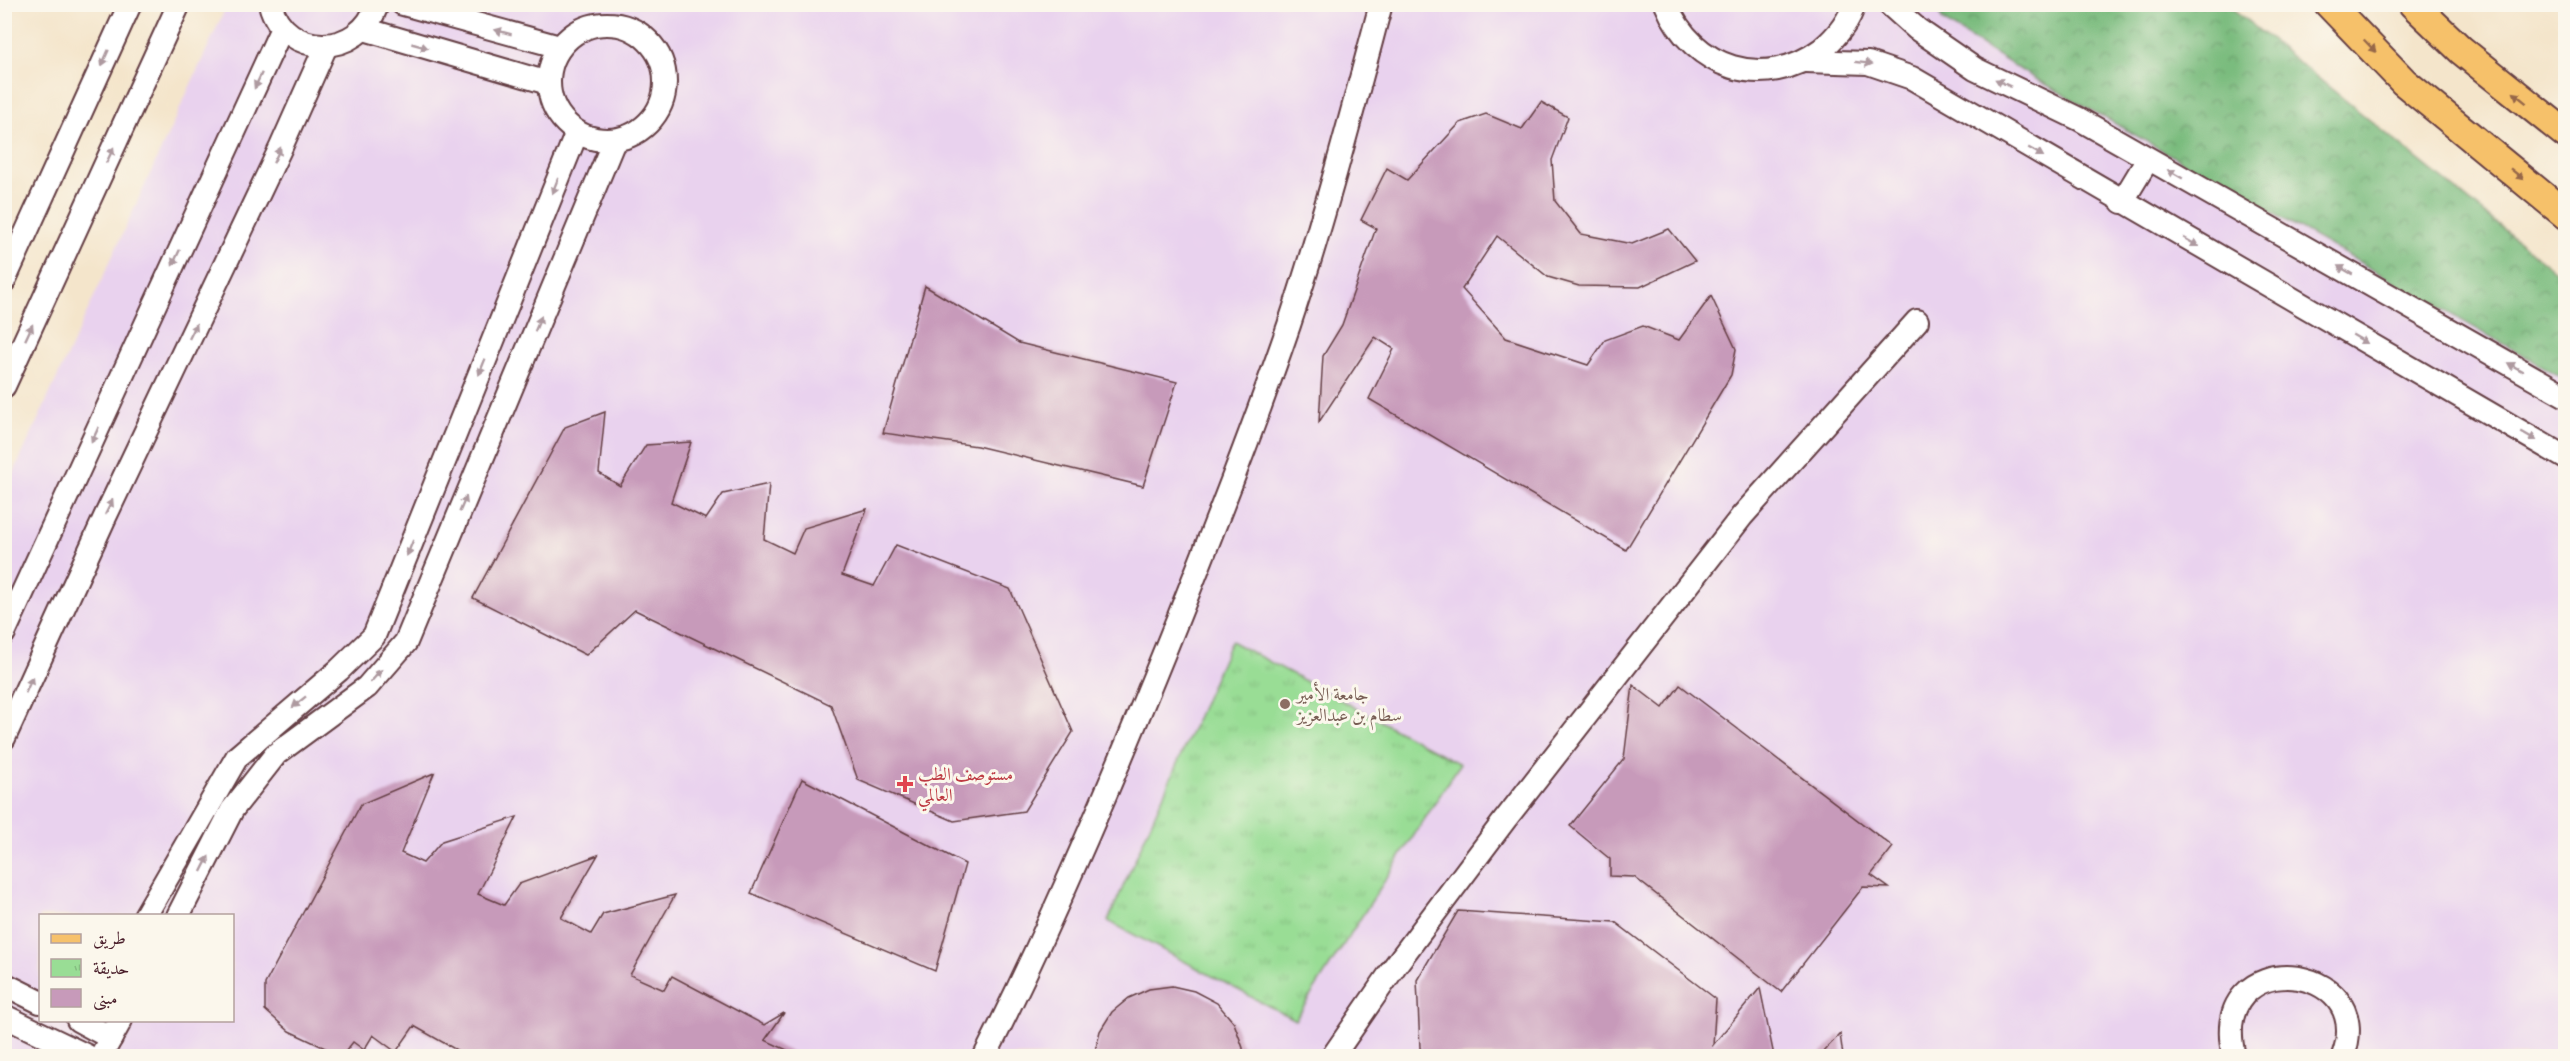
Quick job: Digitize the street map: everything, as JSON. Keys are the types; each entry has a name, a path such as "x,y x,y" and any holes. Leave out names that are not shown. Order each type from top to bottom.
{"main road":[{"path":"2329,4 2404,82 2565,214"},
{"path":"2413,4 2461,50 2565,134"}],"street":[{"path":"4,280 130,4"},
{"path":"4,386 179,4"},
{"path":"270,4 282,28 295,38 309,44 326,46 353,38 364,29 377,4"},
{"path":"403,4 560,47"},
{"path":"985,1056 1067,885 1124,754 1239,465 1306,270 1381,4"},
{"path":"1666,4 1673,23 1693,46 1718,62 1747,71 1777,70 1806,61 1868,63 1912,78 2565,458"},
{"path":"1806,61 1833,40 1852,12 1854,4"},
{"path":"1888,4 1917,29 1976,69 2079,120 2565,396"},
{"path":"610,24 629,28 645,38 658,52 665,70 666,89 660,108 649,124 633,135 614,141 595,140 577,132 562,120 552,102 549,84 551,64 560,47 573,34 591,26 610,24"},
{"path":"4,633 282,28"},
{"path":"364,29 549,84"},
{"path":"4,738 105,517 277,156 326,46"},
{"path":"146,914 237,757 339,670 374,636 577,132"},
{"path":"179,914 232,810 276,754 367,687 406,642 614,141"},
{"path":"2122,202 2148,159"},
{"path":"1333,1056 1395,966 1504,820 1742,516 1917,321"},
{"path":"2233,1056 2229,1037 2231,1018 2240,1000 2254,986 2272,978 2292,975 2312,980 2329,991 2341,1007 2347,1026 2346,1053"},
{"path":"4,984 39,1002"},
{"path":"4,1016 78,1052 82,1022"},
{"path":"84,1022 111,1038"}],"shaded area":[{"name":"جامعة الأمير سطام بن عبدالعزيز","path":"227,5 2228,5 2565,279 2565,1056 5,1056 5,492"}],"green space":[{"path":"1935,5 2228,5 2565,279 2565,379 2024,72 1943,21"},
{"path":"1231,641 1460,764 1295,1020 1108,921"}],"building":[{"path":"1541,102 1568,117 1552,160 1555,201 1581,234 1632,244 1669,229 1695,261 1640,287 1579,286 1548,277 1497,236 1462,289 1506,338 1588,365 1605,340 1643,326 1679,340 1711,296 1736,349 1731,375 1626,550 1369,399 1394,349 1375,337 1319,422 1323,356 1342,325 1376,228 1361,220 1387,168 1407,180 1460,123 1486,114 1522,129"},
{"path":"925,286 1019,343 1177,382 1143,486 977,446 883,433"},
{"path":"605,412 599,473 620,486 646,445 691,442 671,502 706,519 723,494 769,484 764,539 793,553 804,528 867,509 842,575 874,586 896,545 1010,589 1073,732 1024,811 954,821 858,780 831,705 635,610 586,655 473,598 565,427"},
{"path":"1633,685 1663,708 1680,685 1893,847 1871,875 1889,888 1863,887 1781,992 1634,877 1610,876 1610,859 1570,826 1624,759"},
{"path":"434,773 401,853 423,863 442,841 517,817 478,894 504,905 519,884 598,855 561,918 591,934 603,914 675,895 630,975 664,990 672,976 764,1025 784,1013 765,1040 800,1056 467,1056 414,1026 396,1052 373,1035 364,1050 353,1042 342,1056 289,1031 265,1010 265,984 361,804"},
{"path":"802,779 965,864 935,971 751,893"},
{"path":"1458,911 1615,922 1716,999 1713,1045 1760,988 1774,1056 1426,1056 1420,1048 1417,980"},
{"path":"1172,986 1194,991 1217,1003 1234,1023 1243,1048 1243,1056 1094,1056 1100,1031 1112,1012 1129,998 1149,989"},
{"path":"1840,1034 1843,1056 1819,1056"}],"place":[{"name":"جامعة الأمير سطام بن عبدالعزيز","path":"1285,704"},
{"name":"مستوصف الطب العالمي","path":"905,784"}]}
